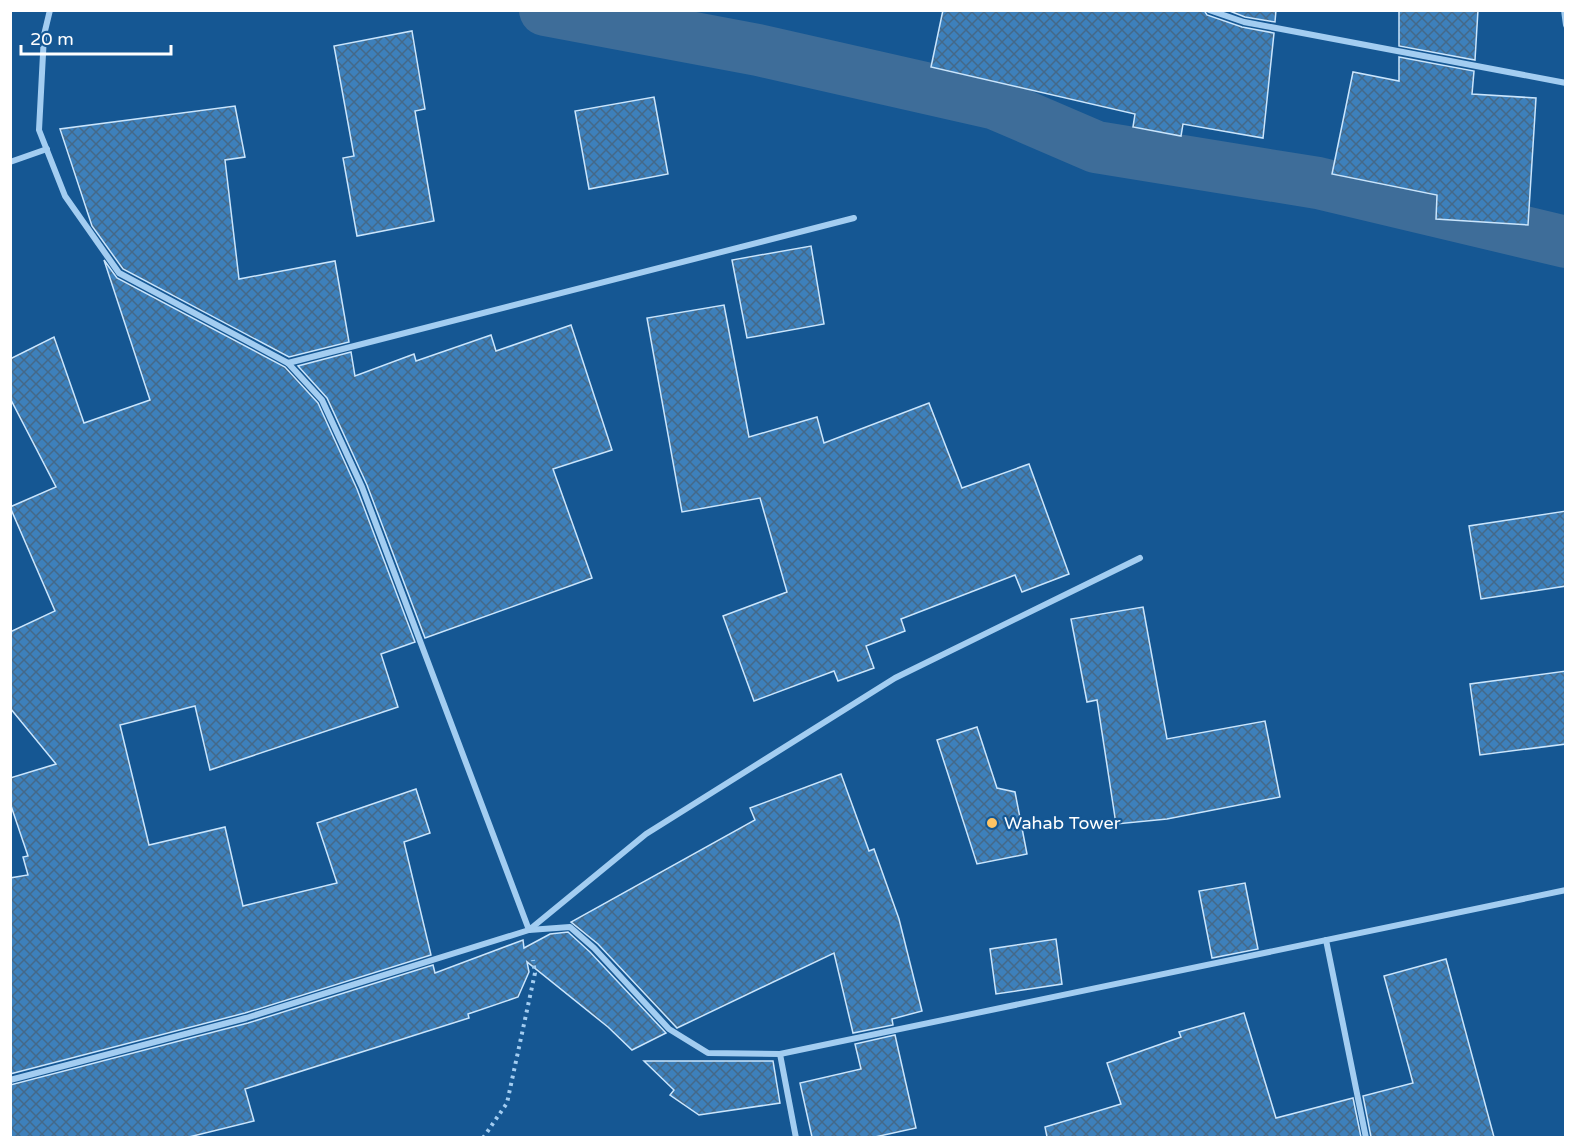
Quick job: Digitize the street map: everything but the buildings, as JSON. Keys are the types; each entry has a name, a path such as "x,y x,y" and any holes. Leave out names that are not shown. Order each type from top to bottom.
{"street":[{"path":"50,10 44,35 39,130 65,196 119,273 288,363 322,400 362,487 529,930"},
{"path":"1209,10 1244,22 1566,83"},
{"path":"1564,10 1566,25"},
{"path":"10,162 47,149"},
{"path":"288,363 854,218"},
{"path":"529,930 646,834 895,678 1140,558"},
{"path":"10,1080 246,1018 529,930 570,927 594,948 669,1029 708,1053 780,1054 1566,890"},
{"path":"1326,940 1366,1137"},
{"path":"780,1054 796,1137"}],"path":[{"path":"483,1137 507,1103 522,1040 535,973 529,930"}],"waterway":[{"path":"545,10 758,50 996,104 1096,147 1318,183 1566,242"}],"place":[{"name":"Wahab Tower","path":"992,823"}]}
